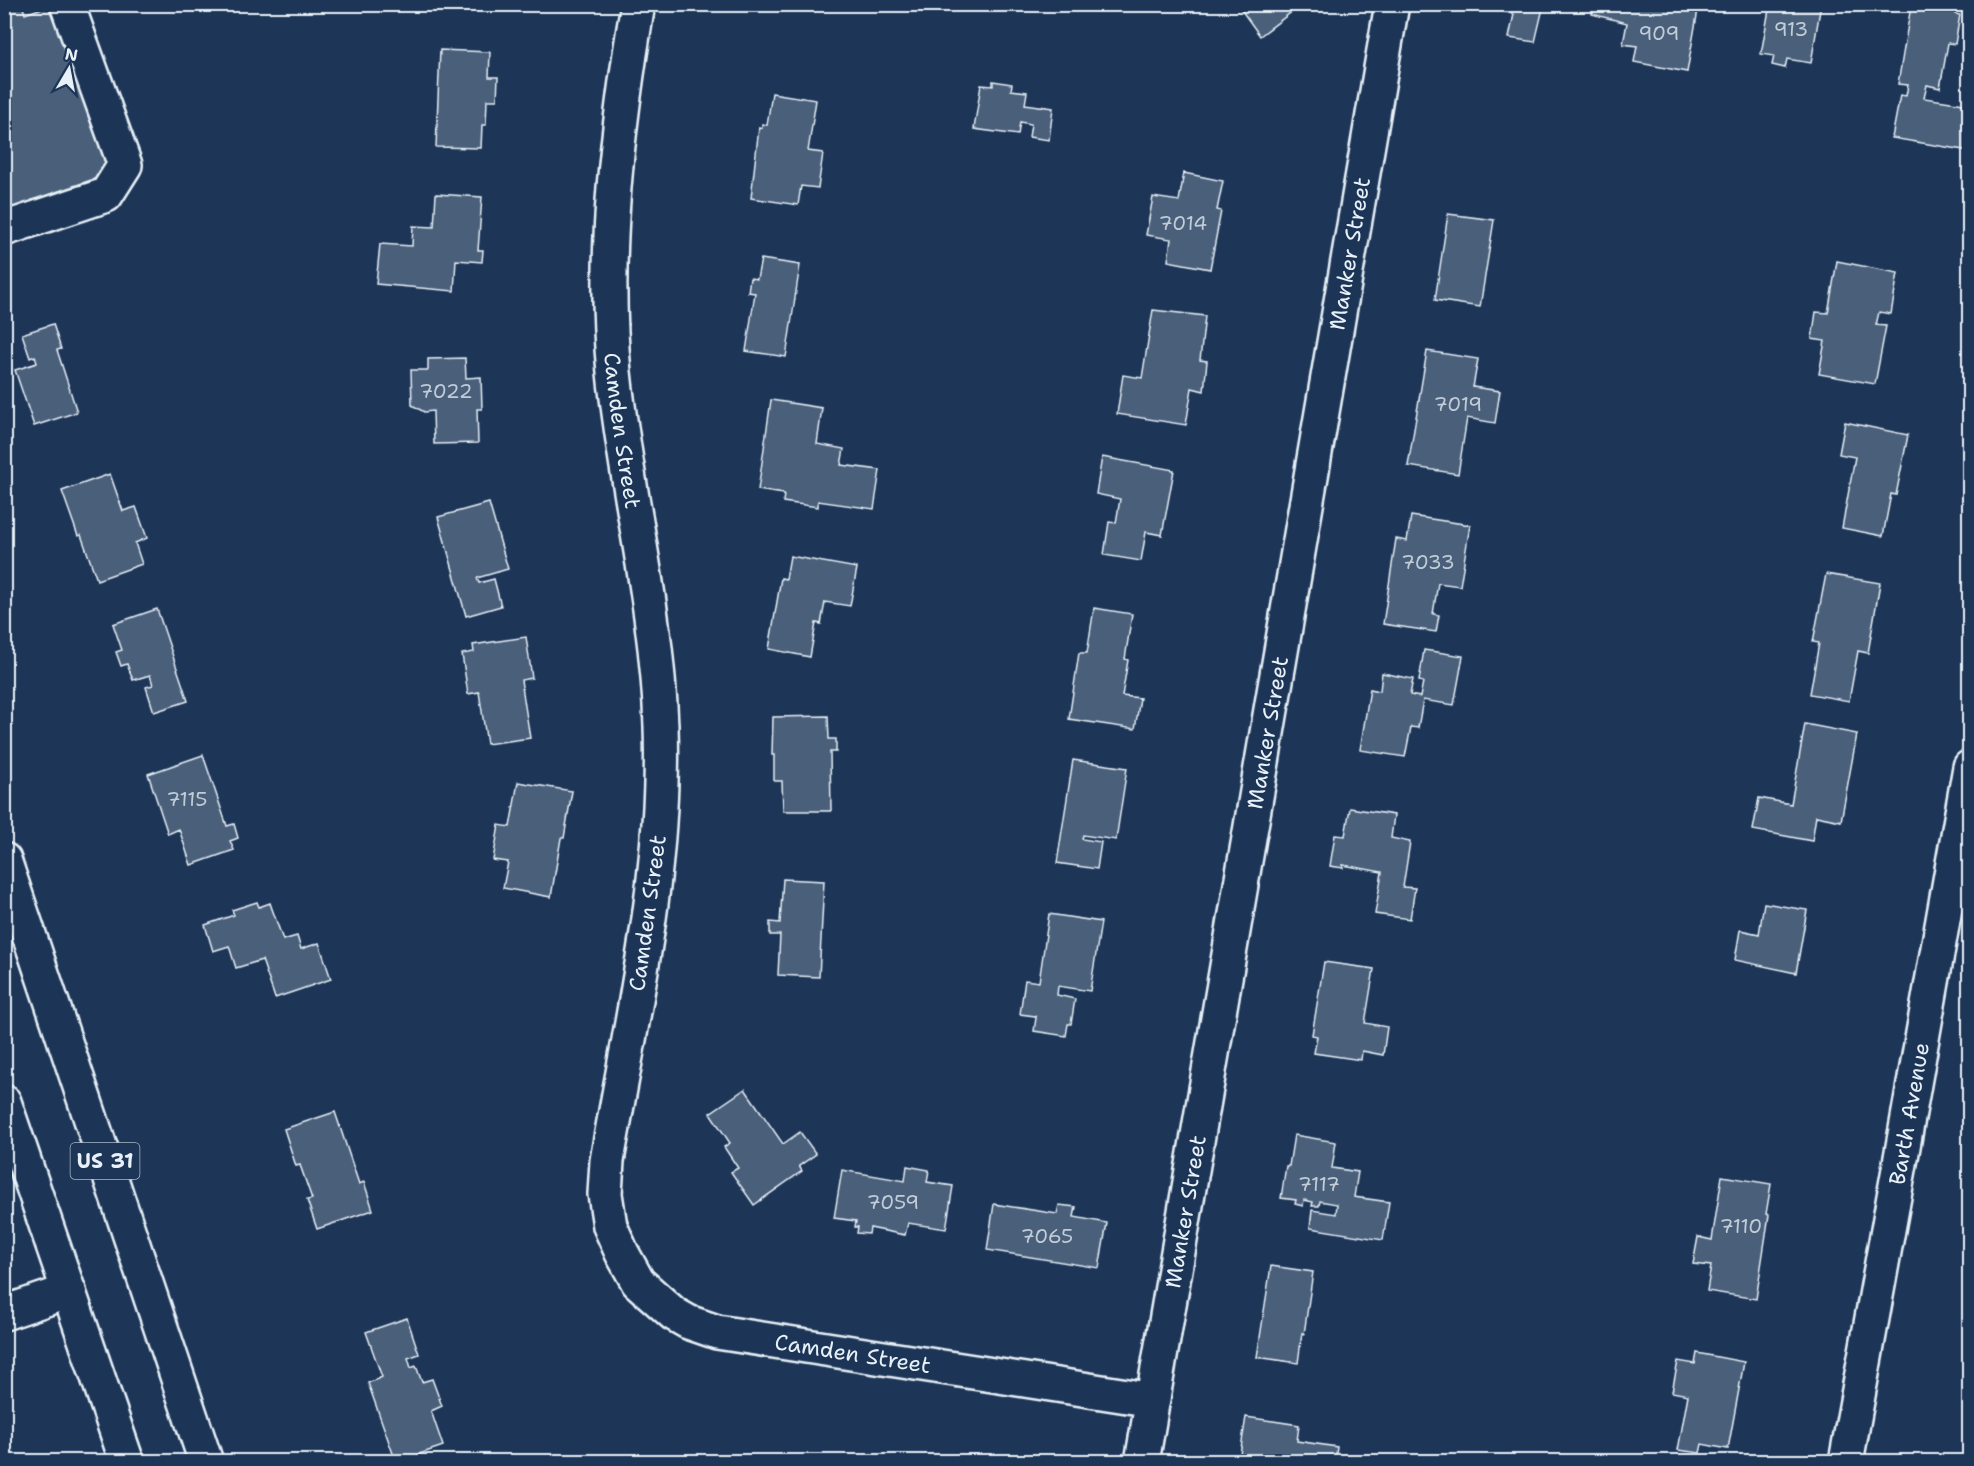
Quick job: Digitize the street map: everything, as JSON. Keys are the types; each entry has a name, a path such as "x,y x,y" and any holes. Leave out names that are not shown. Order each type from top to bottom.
{"street":[{"path":"4,229 106,195 125,165 67,4"},
{"name":"Camden Street","path":"638,4 630,52 615,185 610,252 610,301 614,371 620,418 656,652 661,727 661,788 656,866 650,908 607,1161 605,1194 613,1233 621,1253 638,1282 661,1304 688,1322 717,1332 1153,1400"},
{"name":"Manker Street","path":"1142,1461 1392,4"},
{"name":"Barth Avenue","path":"1846,1461 1970,767"},
{"name":"US 31","path":"4,860 206,1461"},
{"path":"4,1102 127,1461"},
{"path":"4,1313 69,1291"}],"building":[{"path":"4,4 22,4 25,14 54,4 112,173 32,200 34,206 4,216"},
{"path":"1237,4 1302,4 1260,36"},
{"path":"1493,4 1544,4 1535,42 1509,38 1514,14 1492,9"},
{"path":"1594,4 1699,4 1687,72 1634,62 1637,46 1623,44 1627,23 1592,14"},
{"path":"1770,4 1821,4 1811,63 1787,59 1785,68 1772,65 1774,56 1761,54"},
{"path":"1929,4 1957,4 1955,14 1960,15 1955,44 1948,43 1940,88 1927,85 1924,98 1970,105 1970,151 1892,138 1900,95 1906,96 1908,85 1898,84 1911,6 1928,9"},
{"path":"440,50 490,52 489,77 498,77 497,100 487,100 486,125 482,125 481,148 436,147"},
{"path":"993,81 1012,84 1011,90 1027,92 1025,104 1053,108 1049,140 1029,137 1031,124 1020,122 1018,135 974,129 981,85 993,86"},
{"path":"772,93 816,100 808,151 823,153 818,188 801,186 798,205 751,198 759,127 762,128 762,124 767,125"},
{"path":"1184,173 1223,181 1217,210 1221,211 1210,269 1168,261 1171,239 1146,235 1153,197 1179,201"},
{"path":"436,194 482,197 478,250 483,250 482,262 456,260 454,291 376,284 380,244 412,246 413,226 434,227"},
{"path":"1448,214 1494,220 1480,307 1435,300"},
{"path":"761,259 800,265 786,357 746,351 755,293 748,292 750,278 757,279"},
{"path":"1837,261 1898,273 1891,314 1879,312 1876,325 1886,326 1875,384 1819,374 1825,341 1812,339 1816,312 1828,313"},
{"path":"1153,310 1205,316 1200,360 1207,361 1204,391 1192,388 1186,425 1117,414 1123,375 1142,378"},
{"path":"53,324 61,349 57,350 77,412 34,426 15,370 37,363 35,356 30,358 22,334"},
{"path":"1427,351 1478,359 1473,387 1500,391 1495,423 1467,418 1458,474 1408,466"},
{"path":"465,358 466,378 481,377 482,409 477,409 478,443 434,444 433,411 424,412 412,405 411,370 428,370 428,359"},
{"path":"771,400 822,408 817,444 844,449 841,465 880,470 874,509 818,501 818,507 783,502 784,494 758,490"},
{"path":"1845,422 1908,435 1896,495 1891,494 1883,536 1842,528 1855,457 1839,454"},
{"path":"1102,457 1174,470 1162,535 1146,532 1141,561 1104,555 1109,522 1116,523 1120,499 1096,494"},
{"path":"110,474 123,511 136,507 147,538 135,543 142,564 97,580 62,491"},
{"path":"489,503 508,569 477,578 479,583 494,579 501,606 466,616 438,517"},
{"path":"1411,516 1470,525 1460,586 1438,583 1433,614 1439,615 1436,632 1383,624 1396,539 1407,541"},
{"path":"790,556 857,568 850,606 825,602 821,624 816,623 810,657 769,649 781,578 786,579"},
{"path":"1826,574 1880,583 1868,653 1858,651 1849,701 1810,694 1819,643 1813,642"},
{"path":"1094,608 1132,614 1122,696 1140,698 1135,729 1069,719 1079,653 1087,653"},
{"path":"157,609 188,701 154,712 146,687 153,685 150,675 133,680 127,664 121,666 116,652 122,650 113,624"},
{"path":"526,637 532,678 521,680 530,738 487,744 479,692 468,694 462,654 474,652 473,645"},
{"path":"1424,650 1463,656 1454,705 1423,700 1418,728 1411,727 1405,757 1360,750 1370,689 1380,691 1382,673 1413,679 1410,695 1420,697 1423,682 1419,681"},
{"path":"828,716 829,739 836,739 836,752 830,752 831,811 783,811 782,781 774,781 773,717"},
{"path":"1805,724 1857,734 1841,821 1816,816 1812,841 1753,830 1759,798 1791,804"},
{"path":"203,755 227,826 234,824 238,838 230,841 234,850 191,865 179,829 168,834 148,774"},
{"path":"1073,760 1127,768 1116,840 1083,835 1082,839 1101,842 1097,869 1057,863"},
{"path":"518,782 572,791 551,897 503,888 508,862 493,860 499,825 510,827"},
{"path":"1350,808 1394,815 1391,838 1410,842 1403,887 1415,888 1410,919 1375,914 1382,872 1343,865 1343,868 1330,866 1335,835 1345,836"},
{"path":"783,879 824,881 819,977 778,975 780,935 770,935 770,922 780,923"},
{"path":"257,902 259,907 270,903 283,940 297,936 301,949 319,943 331,979 275,998 262,960 236,968 229,946 213,951 205,925 234,915 232,910"},
{"path":"1764,903 1807,910 1796,973 1735,960 1740,930 1759,934"},
{"path":"1049,914 1101,922 1090,991 1058,986 1057,995 1075,999 1071,1024 1068,1024 1066,1036 1034,1031 1035,1016 1020,1014 1025,980 1039,982"},
{"path":"1324,962 1374,969 1365,1023 1387,1027 1383,1055 1362,1051 1361,1060 1314,1053 1317,1036 1312,1035"},
{"path":"745,1089 783,1144 800,1132 816,1154 799,1166 802,1171 754,1205 731,1172 738,1168 724,1147 730,1143 710,1113"},
{"path":"335,1112 359,1184 364,1182 373,1210 317,1229 307,1200 312,1199 300,1165 296,1166 284,1129"},
{"path":"1294,1135 1336,1142 1332,1168 1358,1172 1354,1197 1389,1202 1383,1240 1310,1228 1312,1210 1336,1214 1337,1204 1320,1201 1319,1206 1312,1206 1313,1202 1304,1200 1303,1206 1295,1204 1296,1200 1281,1198"},
{"path":"907,1166 929,1170 927,1182 953,1186 946,1229 908,1223 905,1235 870,1228 869,1234 857,1233 856,1221 834,1218 842,1170 905,1181"},
{"path":"1722,1176 1771,1184 1766,1214 1769,1215 1756,1299 1707,1291 1711,1266 1693,1264 1698,1237 1712,1240"},
{"path":"994,1204 1057,1214 1059,1205 1076,1207 1074,1217 1107,1223 1099,1268 987,1250"},
{"path":"1271,1266 1313,1272 1298,1363 1257,1357"},
{"path":"407,1318 419,1354 408,1358 411,1368 416,1366 422,1382 432,1379 442,1406 431,1411 443,1446 396,1462 368,1383 382,1377 366,1332"},
{"path":"1697,1353 1744,1362 1728,1449 1702,1444 1700,1453 1678,1450 1688,1395 1672,1392 1678,1361 1695,1364"},
{"path":"1246,1417 1299,1425 1297,1441 1337,1447 1335,1462 1257,1462 1258,1457 1240,1454"}]}
